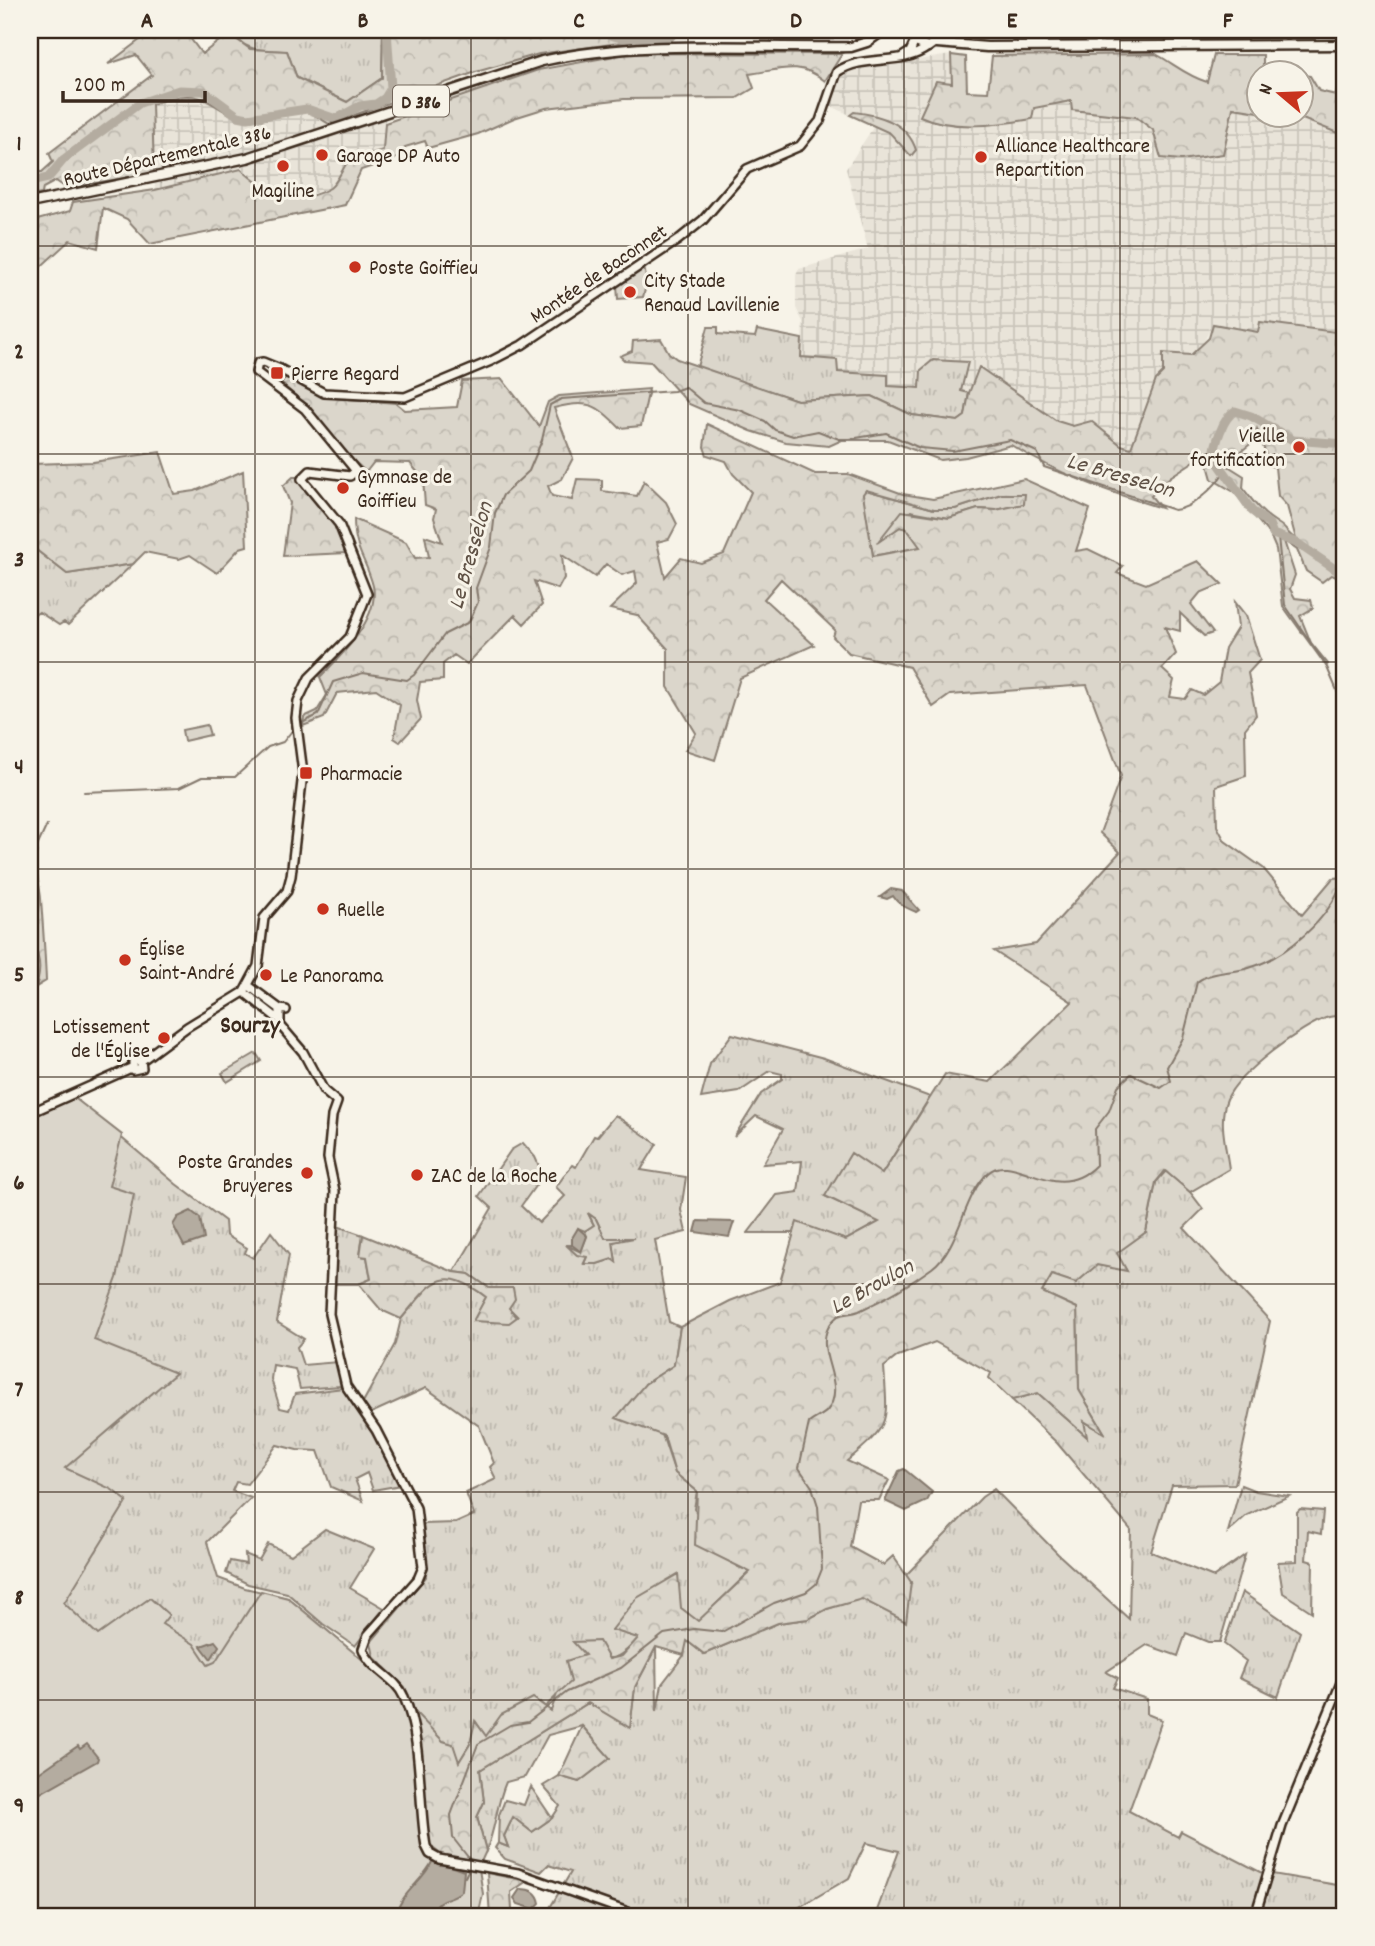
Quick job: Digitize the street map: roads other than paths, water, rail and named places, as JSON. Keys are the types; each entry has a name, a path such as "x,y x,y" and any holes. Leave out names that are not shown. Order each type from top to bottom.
{"main road":[{"name":"Route Départementale 386","path":"30,203 247,158 542,61 580,53 669,47 851,47 883,31 893,30"},
{"path":"901,30 933,45 977,47 1345,45"},
{"path":"933,45 939,30 956,41 977,47"}],"street":[{"path":"898,58 910,52 916,35"},
{"name":"Montée de Baconnet","path":"247,989 260,957 264,919 287,891 291,876 303,773 296,706 304,686 350,637 367,594 340,524 330,509 303,483 303,476 310,471 350,476 356,471 310,414 275,383 258,373 255,366 263,362 273,365 324,393 405,397 491,361 522,345 678,240 703,220 748,168 800,146 820,121 837,72 851,66 917,56 933,45"},
{"path":"30,1113 131,1068 133,1061 141,1061 187,1027 247,989 281,1016 324,1091 337,1102 328,1158 335,1181 329,1314 346,1386 376,1430 416,1508 423,1567 418,1579 368,1635 363,1649 370,1663 394,1683 406,1701 423,1788 426,1846 430,1854 439,1859 518,1873 639,1916"},
{"path":"1255,1916 1280,1831 1345,1673"}],"waterway":[{"path":"30,182 48,178 64,159 140,103 179,90 204,91 238,116 248,118 307,109 336,119 360,106 376,104 385,98 391,88 387,30"},
{"path":"602,30 617,37 634,39 670,37 677,30"},
{"name":"Le Bresselon","path":"300,724 318,715 333,682 363,673 407,680 414,675 445,634 469,622 478,602 476,588 491,547 495,513 503,495 529,471 542,440 550,405 561,399 674,391 685,387 704,403 740,410 765,421 775,430 793,436 818,431 839,439 850,439 886,433 920,448 953,451 1010,440 1037,452 1044,467 1174,510 1188,506 1202,496 1224,472"},
{"path":"1345,444 1293,440 1251,416 1235,411 1223,425 1214,457 1252,511 1269,524 1273,534 1297,543 1345,576"},
{"name":"Le Broulon","path":"1278,537 1285,605 1326,665 1338,693 1345,698"},
{"name":"Le Bresselon","path":"84,792 179,788 202,777 235,777 268,747 283,742 295,727"},
{"name":"Le Broulon","path":"471,1861 453,1838 451,1815 478,1744 510,1725 528,1722 567,1692 621,1668 664,1634 694,1629 722,1632 774,1603 806,1592 816,1584 822,1569 818,1506 812,1487 799,1468 809,1423 827,1411 833,1401 833,1380 825,1348 825,1338 830,1325 838,1316 856,1312 878,1302 932,1268 949,1248 973,1195 988,1173 998,1167 1010,1168 1050,1180 1065,1181 1081,1176 1096,1165 1095,1129 1109,1111 1118,1086 1131,1074 1161,1088 1171,1081 1167,1067 1183,1038 1197,982 1215,974 1263,963 1292,946 1328,909 1342,881 1344,870 1341,818 1345,796"},
{"name":"Le Bresselon","path":"30,887 35,851 47,825"},
{"name":"Le Broulon","path":"465,1877 470,1867"}],"place":[{"name":"Garage DP Auto","path":"322,155"},
{"name":"Alliance Healthcare Repartition","path":"981,157"},
{"name":"Magiline","path":"283,166"},
{"name":"Poste Goiffieu","path":"355,267"},
{"name":"City Stade Renaud Lavillenie","path":"630,292"},
{"name":"Pierre Regard","path":"277,373"},
{"name":"Vieille fortification","path":"1299,447"},
{"name":"Gymnase de Goiffieu","path":"343,488"},
{"name":"Pharmacie","path":"306,773"},
{"name":"Ruelle","path":"323,909"},
{"name":"Église Saint-André","path":"125,960"},
{"name":"Le Panorama","path":"266,975"},
{"name":"Lotissement de l'Église","path":"164,1038"},
{"name":"Poste Grandes Bruyeres","path":"307,1173"},
{"name":"ZAC de la Roche","path":"417,1175"}],"district":[{"name":"Sourzy","path":"250,1024"}]}
